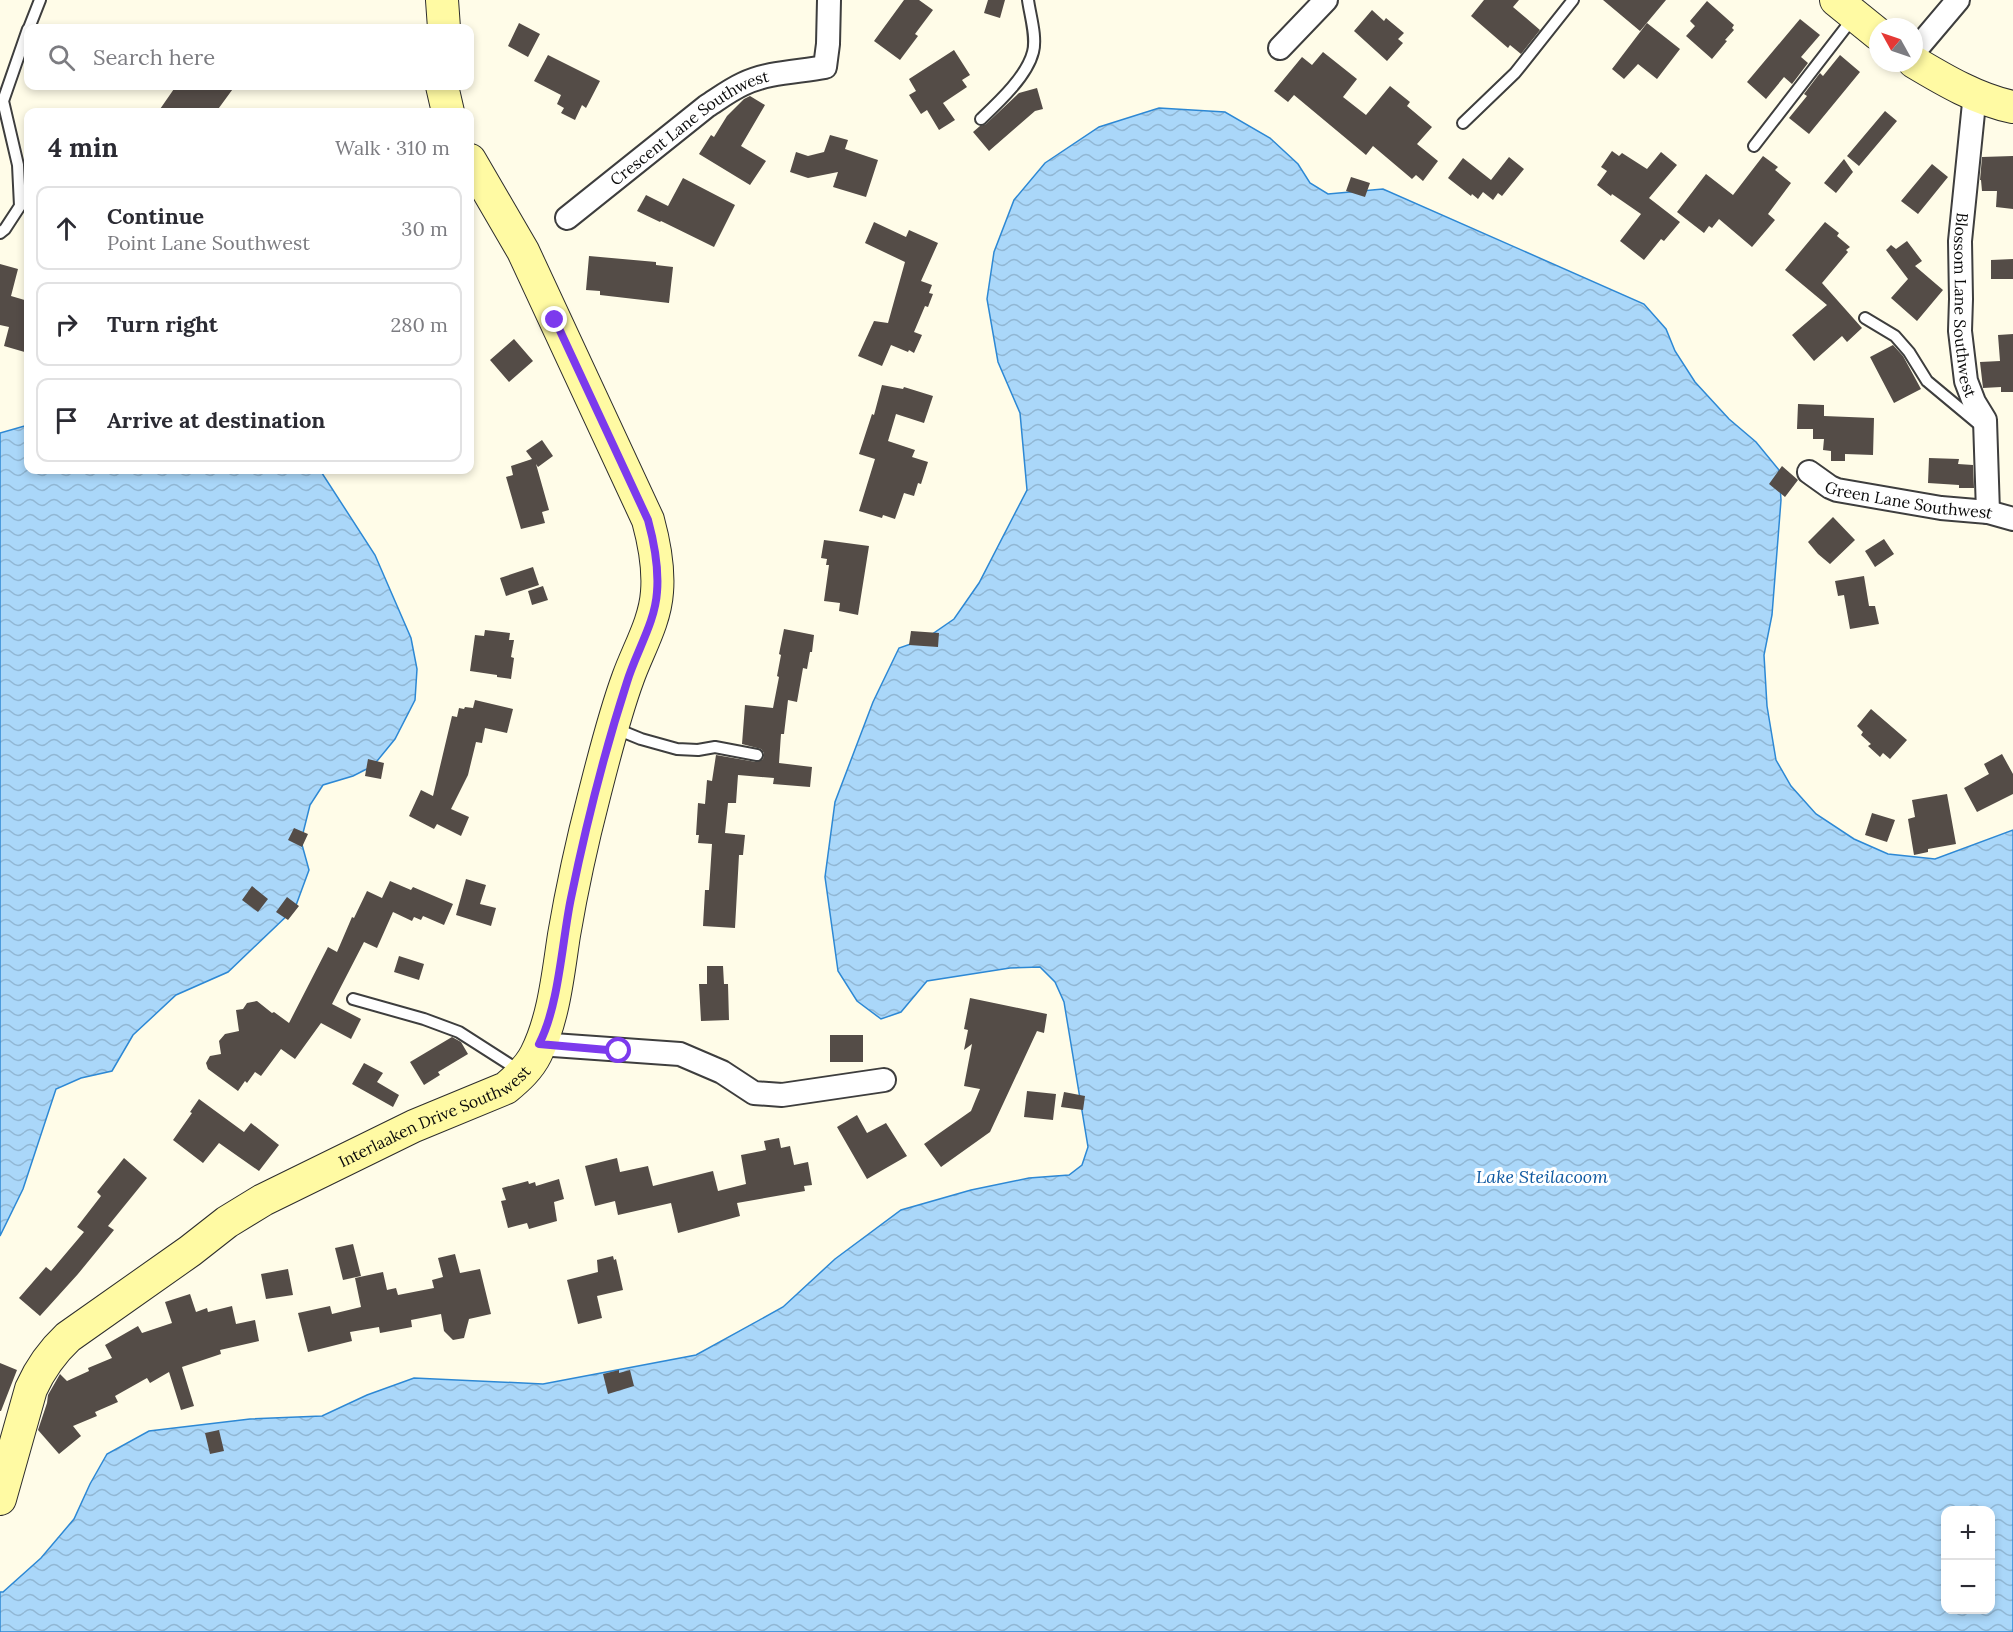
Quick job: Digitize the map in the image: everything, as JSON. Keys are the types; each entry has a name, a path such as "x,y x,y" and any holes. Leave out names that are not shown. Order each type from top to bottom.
{"street":[{"path":"442,0 444,24"},
{"name":"Crescent Lane Southwest","path":"567,218 707,106 744,83 782,73 825,67 829,0"},
{"path":"1280,48 1326,0"},
{"path":"1923,41 1958,0"},
{"path":"1923,67 1975,93 2013,107"},
{"path":"443,90 447,108"},
{"name":"Blossom Lane Southwest","path":"1975,93 1960,241 1960,331 1966,381 1974,402 1985,420 1988,512"},
{"name":"Interlaaken Drive Southwest","path":"0,1499 31,1389 55,1350 68,1337 190,1251 227,1222 263,1200 414,1126 506,1088 523,1072 536,1054 544,1036 594,795 627,680 653,614 657,591 654,542 648,520 524,251 474,167"},
{"name":"Green Lane Southwest","path":"1809,472 1830,488 1837,490 1941,508 1988,512 2013,519"},
{"path":"539,1044 680,1054 722,1072 754,1093 782,1095 884,1080"}],"lane":[{"path":"31,24 40,0"},
{"path":"981,119 997,105 1028,67 1034,50 1028,0"},
{"path":"1463,123 1515,73 1573,0"},
{"path":"1754,146 1856,16"},
{"path":"0,233 20,206 18,165 3,101 24,43"},
{"path":"1864,318 1894,336 1908,352 1927,381 1985,430"},
{"path":"613,728 640,739 676,749 698,750 715,747 757,755"},
{"path":"353,999 424,1019 459,1032 523,1072"}],"water":[{"name":"Lake Steilacoom","path":"1159,108 1225,112 1270,138 1298,164 1310,183 1328,194 1383,189 1644,304 1666,329 1675,351 1695,382 1729,419 1756,442 1779,470 1781,500 1772,615 1764,655 1767,706 1776,760 1791,786 1816,814 1854,839 1888,854 1935,859 2013,830 2013,1632 0,1632 0,1592 3,1592 41,1558 74,1519 107,1454 149,1431 250,1419 322,1416 367,1395 414,1378 543,1384 696,1355 783,1307 835,1259 901,1210 971,1190 1029,1178 1069,1175 1082,1165 1088,1147 1064,1002 1055,982 1040,967 1010,968 927,981 901,1012 881,1019 857,1001 838,971 825,877 835,802 873,702 899,648 925,639 954,619 979,583 1027,490 1020,413 998,362 987,299 994,252 1014,200 1045,163 1099,127"},
{"path":"24,426 24,474 323,474 375,555 411,638 417,669 415,700 395,739 373,766 353,776 323,785 310,805 301,841 309,870 295,908 228,972 176,995 133,1035 112,1071 81,1078 56,1089 23,1189 0,1236 0,433"}],"building":[{"path":"904,0 919,0 933,10 915,34 918,36 900,60 874,41"},
{"path":"988,0 1005,0 1000,18 984,13"},
{"path":"1484,0 1519,0 1513,7 1540,30 1521,54 1510,45 1508,48 1471,16"},
{"path":"1603,0 1666,0 1640,31"},
{"path":"1707,1 1734,25 1732,28 1734,30 1725,40 1727,41 1712,59 1686,36 1695,26 1690,21"},
{"path":"1372,10 1384,21 1386,18 1404,33 1398,39 1403,43 1387,61 1354,31"},
{"path":"1800,19 1820,35 1801,57 1808,63 1792,84 1784,77 1766,99 1747,82"},
{"path":"519,23 540,34 528,57 508,46"},
{"path":"1647,23 1680,49 1657,79 1638,64 1624,79 1612,69"},
{"path":"954,50 970,75 962,80 967,87 943,103 955,120 939,130 927,110 921,114 909,95 916,91 909,79"},
{"path":"1323,52 1357,79 1343,97 1366,115 1390,86 1410,102 1407,106 1432,127 1417,144 1438,161 1423,181 1416,175 1412,179 1373,146 1366,155 1294,95 1288,102 1274,91 1302,57 1312,65"},
{"path":"548,55 600,81 586,108 582,105 575,120 561,113 564,108 557,104 561,95 534,81"},
{"path":"1840,55 1860,72 1809,134 1789,118 1807,96 1804,94 1820,73 1823,76"},
{"path":"1037,88 1043,109 1035,111 989,151 973,132 986,124 1019,93"},
{"path":"173,90 232,90 219,108 161,108"},
{"path":"750,96 765,105 741,146 766,161 750,185 699,154 711,135 714,137 727,116"},
{"path":"1885,111 1897,121 1859,166 1847,156"},
{"path":"830,135 848,140 845,149 878,160 866,197 833,187 838,172 808,178 790,172 796,152 808,156 824,152"},
{"path":"1612,151 1619,156 1622,153 1647,169 1661,152 1677,165 1649,198 1680,222 1664,241 1661,239 1644,260 1620,241 1641,214 1597,185 1607,171 1601,167"},
{"path":"1763,156 1778,167 1775,170 1791,183 1768,214 1775,220 1752,247 1719,219 1712,228 1709,226 1704,233 1677,212 1706,174 1733,195"},
{"path":"2013,156 2013,209 1996,207 1997,191 1982,191 1980,180 1982,157"},
{"path":"1509,157 1524,169 1502,196 1498,193 1493,200 1483,192 1478,199 1472,194 1471,196 1448,178 1463,158 1491,180"},
{"path":"1844,159 1853,172 1836,193 1824,183"},
{"path":"1932,164 1948,177 1918,214 1901,201"},
{"path":"1351,177 1370,183 1365,197 1346,191"},
{"path":"683,178 735,205 714,247 637,211 646,195 668,206"},
{"path":"874,222 906,237 909,230 938,243 921,281 932,285 929,293 933,294 914,332 922,335 914,353 891,345 882,366 858,356 874,321 888,323 905,262 865,243"},
{"path":"1825,222 1839,233 1837,236 1850,247 1822,283 1862,328 1847,342 1842,336 1814,361 1792,335 1827,305 1785,270"},
{"path":"1907,241 1922,261 1915,266 1943,290 1917,321 1891,298 1908,279 1886,250 1891,245 1896,249"},
{"path":"589,256 656,262 656,265 673,267 669,303 600,295 600,291 586,290"},
{"path":"2013,259 2013,279 1991,279 1991,260"},
{"path":"0,264 18,269 11,296 24,300 24,352 4,346 9,327 0,325"},
{"path":"2013,334 2013,392 2001,392 2001,387 1983,388 1980,362 2000,361 1998,335"},
{"path":"514,339 533,361 509,382 490,360"},
{"path":"1893,345 1903,356 1921,389 1894,403 1870,357"},
{"path":"882,385 903,389 904,387 933,396 924,423 896,414 888,441 915,450 912,457 928,462 921,484 918,483 914,496 904,493 895,519 883,515 882,518 859,511 875,459 859,454 872,414 874,415"},
{"path":"1798,404 1824,405 1824,416 1874,418 1873,455 1845,454 1845,461 1831,461 1831,451 1823,450 1824,439 1813,439 1813,429 1797,429"},
{"path":"542,440 553,456 538,467 536,464 549,510 542,512 545,523 521,529 506,477 513,475 511,466 532,459 526,451"},
{"path":"1929,458 1959,459 1958,464 1973,465 1974,488 1928,483"},
{"path":"1782,466 1798,480 1785,497 1769,484"},
{"path":"1833,517 1855,540 1830,564 1808,542"},
{"path":"1884,539 1894,554 1875,567 1865,551"},
{"path":"824,540 869,546 858,615 839,611 840,603 824,601 829,565 826,565 827,559 821,558"},
{"path":"533,567 539,585 506,596 500,578"},
{"path":"1864,576 1869,606 1875,606 1879,624 1850,629 1844,595 1838,596 1835,581"},
{"path":"543,586 548,600 532,605 528,591"},
{"path":"784,629 814,635 807,669 803,668 797,702 788,700 784,734 781,734 779,763 812,767 810,787 773,784 774,778 738,775 736,803 728,803 725,833 745,835 743,855 739,855 735,928 703,926 705,890 709,890 712,844 698,843 699,835 696,835 698,803 705,804 707,780 712,781 716,755 756,762 763,759 764,753 761,749 742,744 745,705 773,708"},
{"path":"485,630 510,633 509,640 514,640 511,679 470,671 475,635 484,636"},
{"path":"911,631 939,633 938,647 909,645"},
{"path":"475,700 513,709 507,733 485,728 482,743 476,742 468,775 451,809 469,817 461,836 437,824 434,829 409,816 421,790 433,796 452,716 457,717 459,708 473,708"},
{"path":"1871,709 1907,740 1890,759 1883,753 1880,757 1868,746 1871,744 1861,735 1863,732 1857,726"},
{"path":"2002,754 2013,774 2013,794 1977,812 1964,788 1989,774 1984,764"},
{"path":"368,759 384,763 381,779 365,776"},
{"path":"1947,794 1956,844 1928,849 1928,852 1914,855 1908,819 1915,817 1912,800"},
{"path":"1872,813 1895,820 1887,842 1865,835"},
{"path":"294,828 308,834 302,847 288,840"},
{"path":"466,879 486,885 480,904 496,908 491,926 456,915"},
{"path":"390,881 411,890 413,887 453,904 444,925 423,916 421,920 414,917 412,921 393,912 377,948 364,942 332,1004 361,1019 351,1039 321,1023 295,1059 281,1049 261,1076 255,1072 238,1091 208,1069 206,1063 210,1056 221,1054 219,1041 225,1034 239,1031 236,1010 243,1009 247,1003 257,1001 289,1023 328,947 337,952 352,917 354,918 367,891 382,898"},
{"path":"252,886 268,899 258,912 242,900"},
{"path":"287,897 299,906 288,920 276,912"},
{"path":"399,956 424,964 419,980 394,972"},
{"path":"707,966 723,966 724,984 728,984 729,1020 701,1021 699,984 707,984"},
{"path":"970,998 1047,1014 1044,1033 1037,1031 990,1132 941,1167 924,1144 971,1111 980,1089 964,1086 972,1044 964,1050 968,1030 964,1029"},
{"path":"830,1035 863,1035 863,1062 830,1062"},
{"path":"452,1037 461,1042 468,1054 438,1072 440,1075 424,1085 410,1062"},
{"path":"364,1063 383,1073 377,1082 399,1095 393,1107 352,1084"},
{"path":"1027,1091 1056,1094 1053,1120 1024,1117"},
{"path":"1064,1092 1085,1096 1083,1110 1061,1107"},
{"path":"199,1099 244,1132 251,1123 279,1145 259,1171 219,1143 203,1163 173,1140"},
{"path":"857,1115 867,1133 886,1123 907,1156 867,1179 837,1127"},
{"path":"779,1138 781,1148 790,1146 794,1165 808,1162 812,1185 804,1186 805,1191 737,1203 740,1216 678,1233 671,1203 618,1215 615,1201 595,1206 585,1166 617,1158 620,1172 648,1166 653,1186 713,1171 718,1191 746,1184 741,1155 766,1150 764,1141"},
{"path":"124,1158 147,1178 108,1226 114,1230 40,1316 19,1298 46,1267 51,1271 84,1232 77,1227 101,1196 97,1192"},
{"path":"559,1179 564,1199 554,1202 557,1221 529,1229 527,1223 508,1228 501,1201 506,1200 502,1188 528,1181 529,1184 535,1182 536,1186"},
{"path":"353,1244 361,1276 343,1280 335,1248"},
{"path":"455,1254 460,1273 480,1269 491,1314 469,1319 464,1338 453,1340 444,1331 441,1314 411,1320 412,1327 380,1333 379,1327 350,1332 352,1341 308,1352 298,1313 330,1306 332,1314 361,1307 355,1278 383,1272 387,1290 396,1288 398,1295 434,1288 432,1280 443,1277 438,1258"},
{"path":"613,1256 614,1260 616,1259 623,1290 597,1296 602,1318 578,1324 567,1280 598,1272 597,1260"},
{"path":"288,1269 293,1295 266,1299 261,1274"},
{"path":"190,1294 196,1312 207,1308 208,1312 232,1306 236,1324 255,1320 259,1341 220,1350 221,1354 182,1367 194,1406 181,1410 169,1372 150,1383 147,1378 115,1396 118,1402 95,1412 97,1416 73,1426 81,1436 59,1454 38,1430 48,1395 60,1374 67,1381 89,1371 88,1368 112,1358 105,1345 138,1326 142,1333 172,1323 165,1302"},
{"path":"0,1363 17,1370 1,1411 0,1411"},
{"path":"619,1370 619,1373 630,1370 634,1386 608,1394 603,1374"},
{"path":"219,1430 224,1451 210,1454 205,1433"}],"route":[{"path":"555,320 648,520 654,542 657,591 653,614 627,680 594,795 571,899 553,999 544,1036 539,1044 619,1051"}]}
